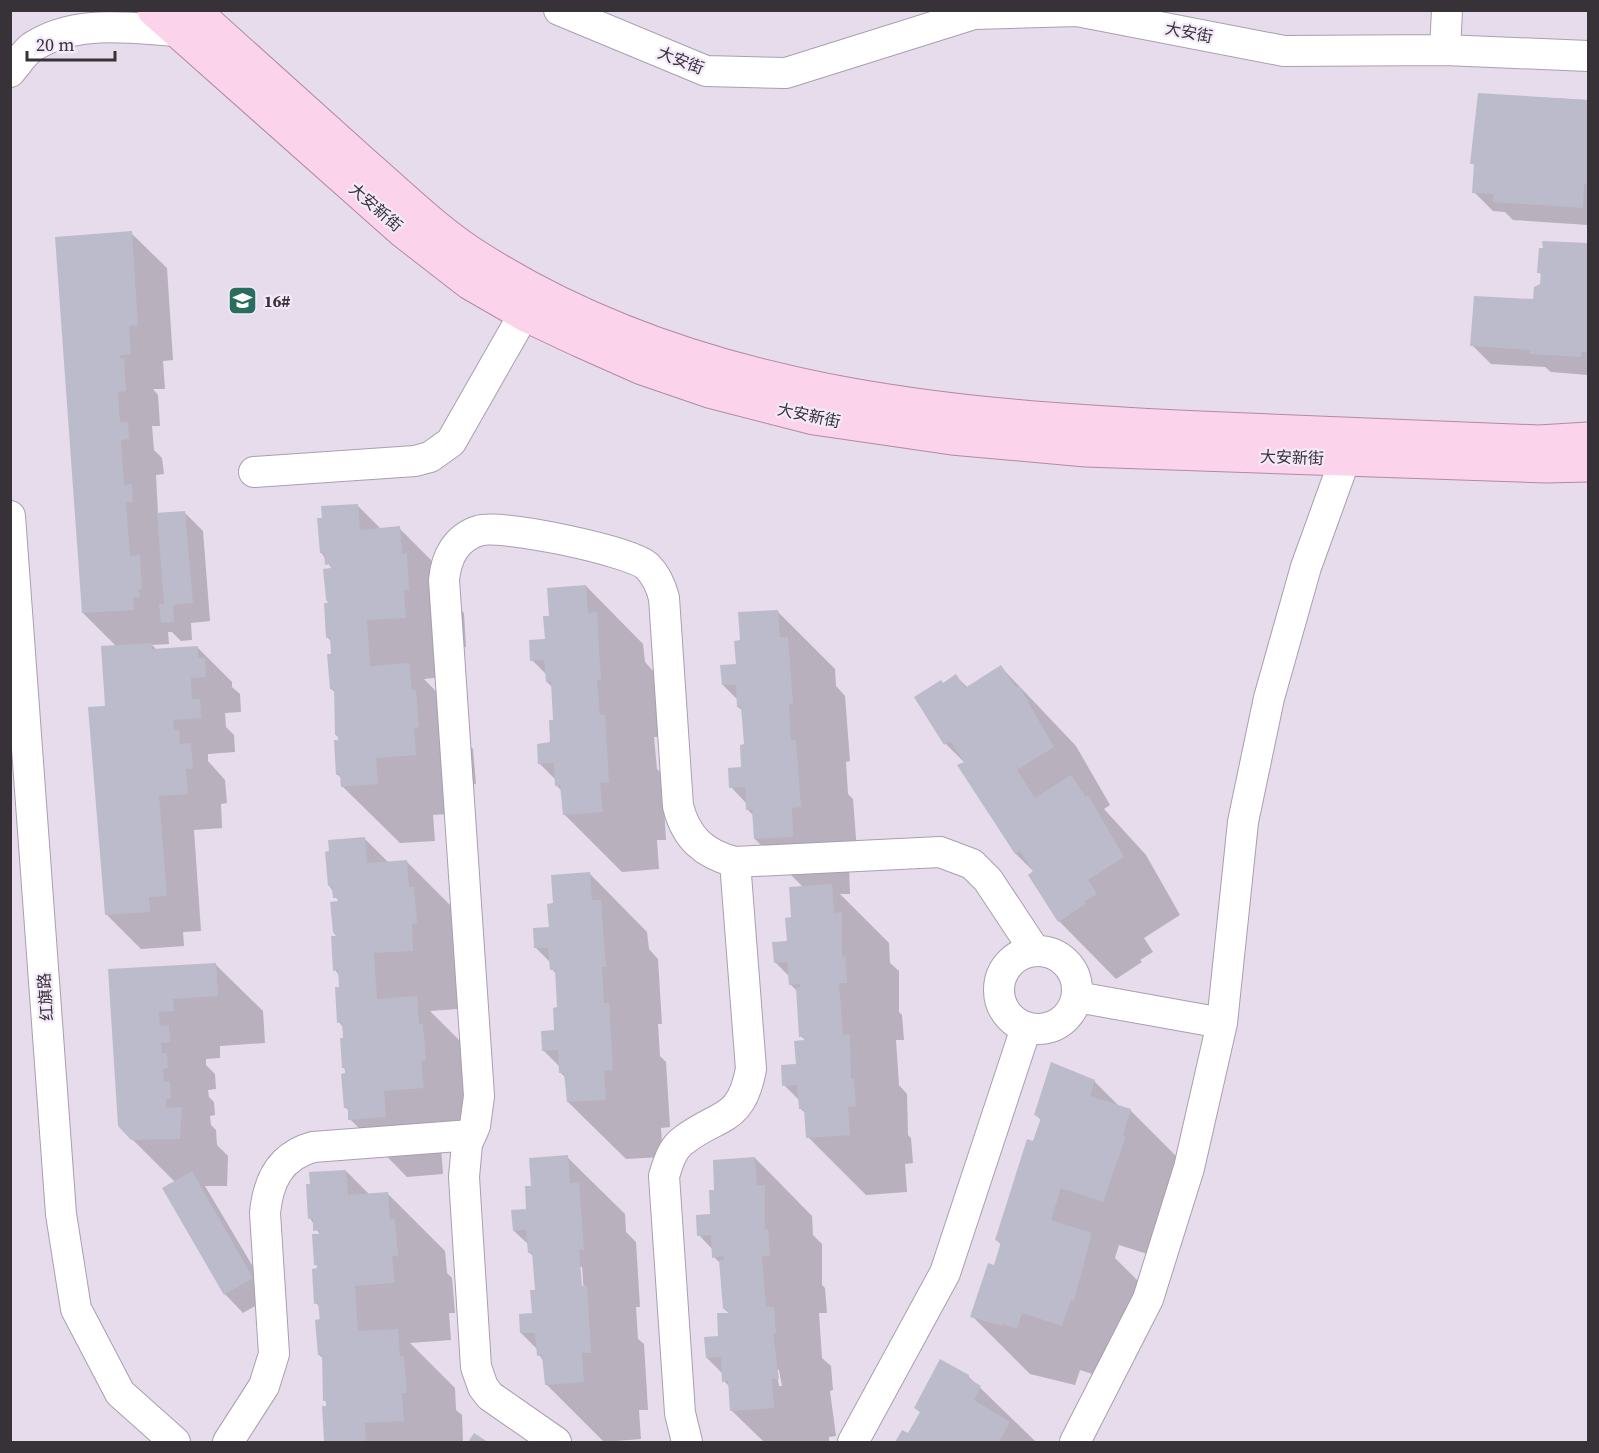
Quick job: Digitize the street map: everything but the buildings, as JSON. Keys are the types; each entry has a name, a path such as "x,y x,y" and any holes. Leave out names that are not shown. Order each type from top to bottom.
{"main road":[{"name":"大安新街","path":"175,17 404,231 470,283 524,314 642,368 709,391 814,418 952,438 1086,450 1546,466 1588,465"},
{"name":"大安新街","path":"175,17 474,255 542,296 642,338 718,366 814,390 960,411 1087,423 1539,442 1588,439"}],"street":[{"name":"大安街","path":"559,10 706,71 786,73 974,14 1077,11 1284,51 1445,50 1588,56"},
{"path":"1445,50 1448,10"},
{"path":"10,72 30,48 70,30 175,17"},
{"path":"254,472 401,463 430,457 451,442 524,314"},
{"path":"1075,1443 1148,1299 1190,1168 1222,1023 1244,822 1269,698 1306,567 1345,459"},
{"name":"红旗路","path":"10,516 61,1214 76,1309 120,1393 175,1443"},
{"path":"556,1443 490,1396 478,1377 464,1160 479,1096 444,580 445,567 455,546 475,531 499,528 624,554 646,565 657,580 664,598 678,806 690,837 699,847 716,857 735,862 940,852 972,864 988,880 1035,951"},
{"path":"687,1443 680,1413 664,1176 668,1161 683,1140 723,1119 743,1096 749,1081 751,1069 735,862"},
{"path":"1035,951 1057,956 1067,963 1077,985 1077,997 1072,1010 1064,1020 1039,1030 1026,1028 1014,1022 1005,1012 999,999 1002,972 1010,962 1022,954 1035,951"},
{"path":"1077,997 1222,1023"},
{"path":"853,1443 945,1273 1026,1028"},
{"path":"228,1443 264,1386 274,1354 265,1213 267,1192 276,1172 297,1152 313,1147 471,1135"}],"place":[{"name":"16#","path":"243,301"}]}
